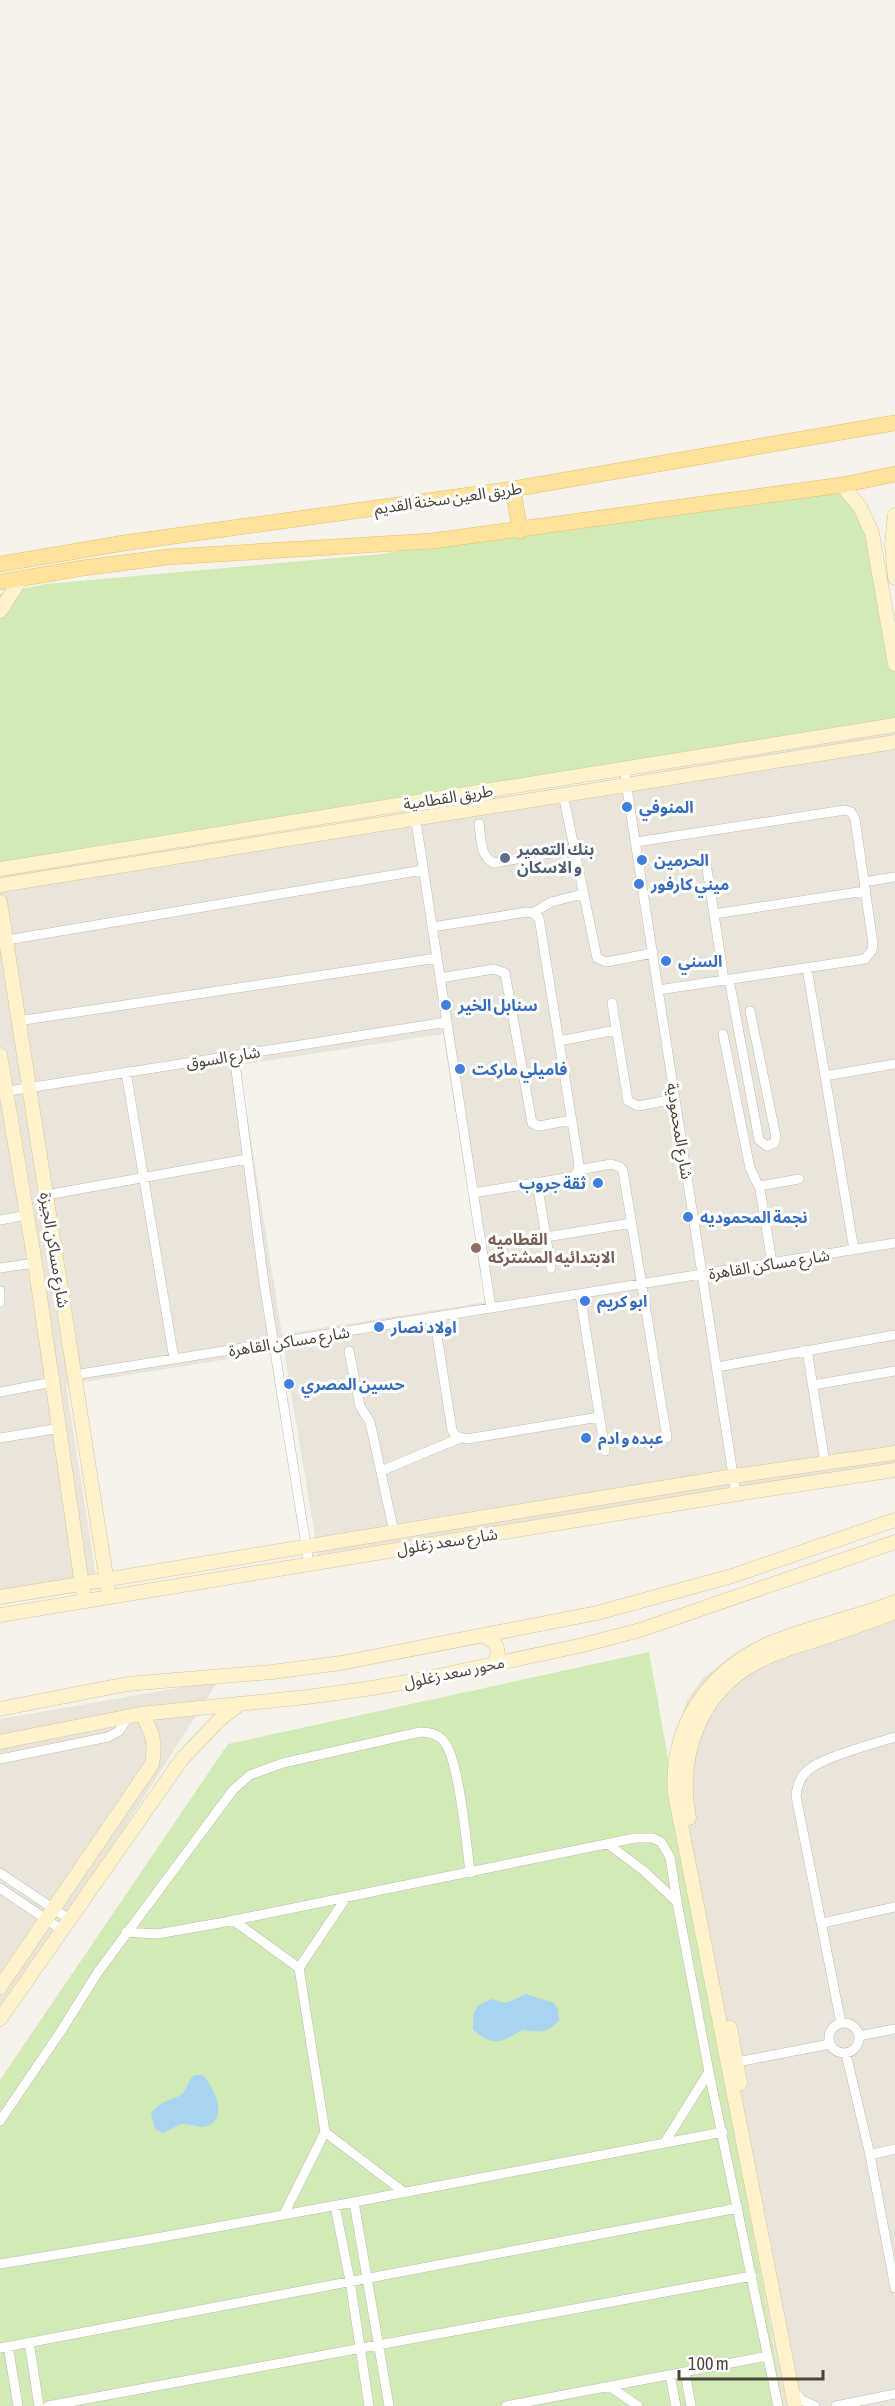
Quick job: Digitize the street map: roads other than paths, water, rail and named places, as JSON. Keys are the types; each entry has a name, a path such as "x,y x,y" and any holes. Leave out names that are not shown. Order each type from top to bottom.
{"main road":[{"name":"طريق العين سخنة القديم","path":"0,564 124,543 513,489 895,423"},
{"path":"0,582 168,557 382,545 520,531 842,485 895,474"},
{"path":"513,489 520,531"}],"street":[{"path":"842,485 860,507 872,533 895,664"},
{"path":"895,515 891,544 895,578"},
{"path":"0,611 21,579"},
{"name":"طريق القطامية","path":"0,869 895,725"},
{"name":"طريق القطامية","path":"0,885 895,742"},
{"name":"شارع المحمودية","path":"624,769 736,1494"},
{"path":"563,794 597,958 606,962 653,953"},
{"path":"413,802 491,1308"},
{"path":"636,842 848,810 853,813 855,819 873,944 870,955 860,961 658,990"},
{"path":"479,824 484,855 486,859 494,863 574,849"},
{"path":"706,862 714,914 759,1140 767,1146 774,1143 776,1137 750,1011"},
{"path":"7,940 423,870"},
{"path":"714,914 864,887 895,877"},
{"path":"432,927 527,912 533,913 551,902 583,894"},
{"name":"شارع مساكن الجيزة","path":"0,902 109,1598"},
{"path":"533,913 540,922 579,1170"},
{"path":"18,1021 437,958"},
{"path":"807,968 854,1250"},
{"path":"440,978 494,969 505,974 532,1123 539,1126 572,1120"},
{"path":"612,1003 627,1098 630,1103 638,1106 675,1099"},
{"name":"شارع السوق","path":"3,1092 447,1022"},
{"path":"559,1041 616,1030"},
{"path":"723,1035 750,1168 759,1186 772,1263"},
{"name":"شارع مساكن الجيزة","path":"0,1054 3,1092 35,1263 85,1601"},
{"path":"234,1055 264,1283 309,1563"},
{"path":"825,1076 895,1064"},
{"path":"126,1072 174,1359"},
{"path":"747,1077 762,1075"},
{"path":"46,1195 247,1159"},
{"path":"473,1193 572,1177 579,1170 611,1164 620,1167 632,1223 667,1438"},
{"path":"759,1186 799,1179"},
{"path":"537,1182 551,1268"},
{"path":"0,1220 27,1215"},
{"path":"546,1237 632,1223"},
{"name":"شارع مساكن القاهرة","path":"74,1375 895,1243"},
{"path":"0,1268 35,1263"},
{"path":"0,1292 0,1302"},
{"path":"580,1294 605,1450"},
{"path":"434,1317 452,1430 460,1438"},
{"path":"717,1366 895,1335"},
{"path":"807,1350 825,1462"},
{"path":"349,1351 360,1406 370,1422 394,1532"},
{"path":"813,1385 895,1371"},
{"path":"0,1392 53,1382"},
{"path":"381,1471 460,1438 599,1418"},
{"path":"0,1438 60,1428"},
{"name":"شارع سعد زغلول","path":"0,1597 734,1476 895,1453"},
{"name":"شارع سعد زغلول","path":"0,1615 309,1563 895,1470"},
{"name":"محور سعد زغلول","path":"0,1709 127,1684 307,1668 597,1613 665,1596 799,1554 895,1520"},
{"name":"محور سعد زغلول","path":"0,1742 135,1715 366,1689 494,1664 640,1630 895,1542"},
{"path":"815,2406 798,2401 732,2063 675,1794 675,1764 686,1721 696,1703 715,1680 749,1654 782,1639 895,1602"},
{"path":"732,2063 686,1803 686,1761 693,1734 709,1705 723,1688 755,1663 771,1655 895,1612"},
{"path":"483,1636 491,1639 497,1646 498,1655 494,1664"},
{"path":"0,2019 65,1924 198,1740 240,1704"},
{"path":"0,1759 108,1737 119,1731 135,1715 151,1727 154,1739 152,1764 0,1986"},
{"path":"0,2121 126,1932 233,1790 250,1776 271,1766 420,1732 435,1734 450,1750 461,1803 470,1873"},
{"path":"841,2024 823,1923 796,1797 797,1786 801,1777 818,1764 895,1737"},
{"path":"152,1764 173,1773"},
{"path":"126,1932 165,1933 644,1836 661,1842 670,1857 709,2072 778,2406"},
{"path":"608,1844 645,1871 677,1902"},
{"path":"0,1873 65,1924"},
{"path":"0,1888 50,1914"},
{"path":"284,2214 325,2132 299,1968 346,1898"},
{"path":"823,1923 895,1907"},
{"path":"233,1920 299,1968"},
{"path":"841,2024 851,2025 859,2036 855,2049 846,2054 837,2052 830,2044 830,2032 841,2024"},
{"path":"859,2036 895,2029"},
{"path":"732,2063 830,2044"},
{"path":"846,2054 870,2155 894,2271 895,2288"},
{"path":"665,2142 709,2072"},
{"path":"325,2132 405,2193"},
{"path":"0,2264 335,2206 723,2132"},
{"path":"870,2155 895,2149"},
{"path":"354,2202 389,2406"},
{"path":"335,2206 350,2281 369,2406"},
{"path":"18,2406 4,2347 738,2208"},
{"path":"48,2406 752,2276"},
{"path":"29,2342 39,2406"},
{"path":"506,2406 768,2356"},
{"path":"685,2372 691,2406"},
{"path":"670,2375 676,2406"},
{"path":"609,2386 638,2406"},
{"path":"836,2406 895,2394"}],"water":[{"path":"526,1994 554,2003 558,2009 559,2020 555,2025 543,2031 523,2030 498,2041 487,2039 473,2030 473,2015 478,2005 492,1999 506,2003"},
{"path":"194,2075 202,2075 215,2094 218,2109 214,2122 204,2127 182,2124 163,2133 155,2129 151,2114 164,2102 184,2092"}],"place":[{"name":"المنوفي","path":"627,807"},
{"name":"بنك التعمير و الاسكان","path":"505,858"},
{"name":"الحرمين","path":"642,860"},
{"name":"ميني كارفور","path":"639,884"},
{"name":"السني","path":"666,961"},
{"name":"سنابل الخير","path":"446,1005"},
{"name":"فاميلي ماركت","path":"460,1069"},
{"name":"ثقة جروب","path":"598,1183"},
{"name":"نجمة المحموديه","path":"688,1217"},
{"name":"القطاميه الابتدائيه المشتركه","path":"476,1248"},
{"name":"ابو كريم","path":"585,1301"},
{"name":"اولاد نصار","path":"379,1327"},
{"name":"حسين المصري","path":"289,1384"},
{"name":"عبده و ادم","path":"586,1438"}]}
